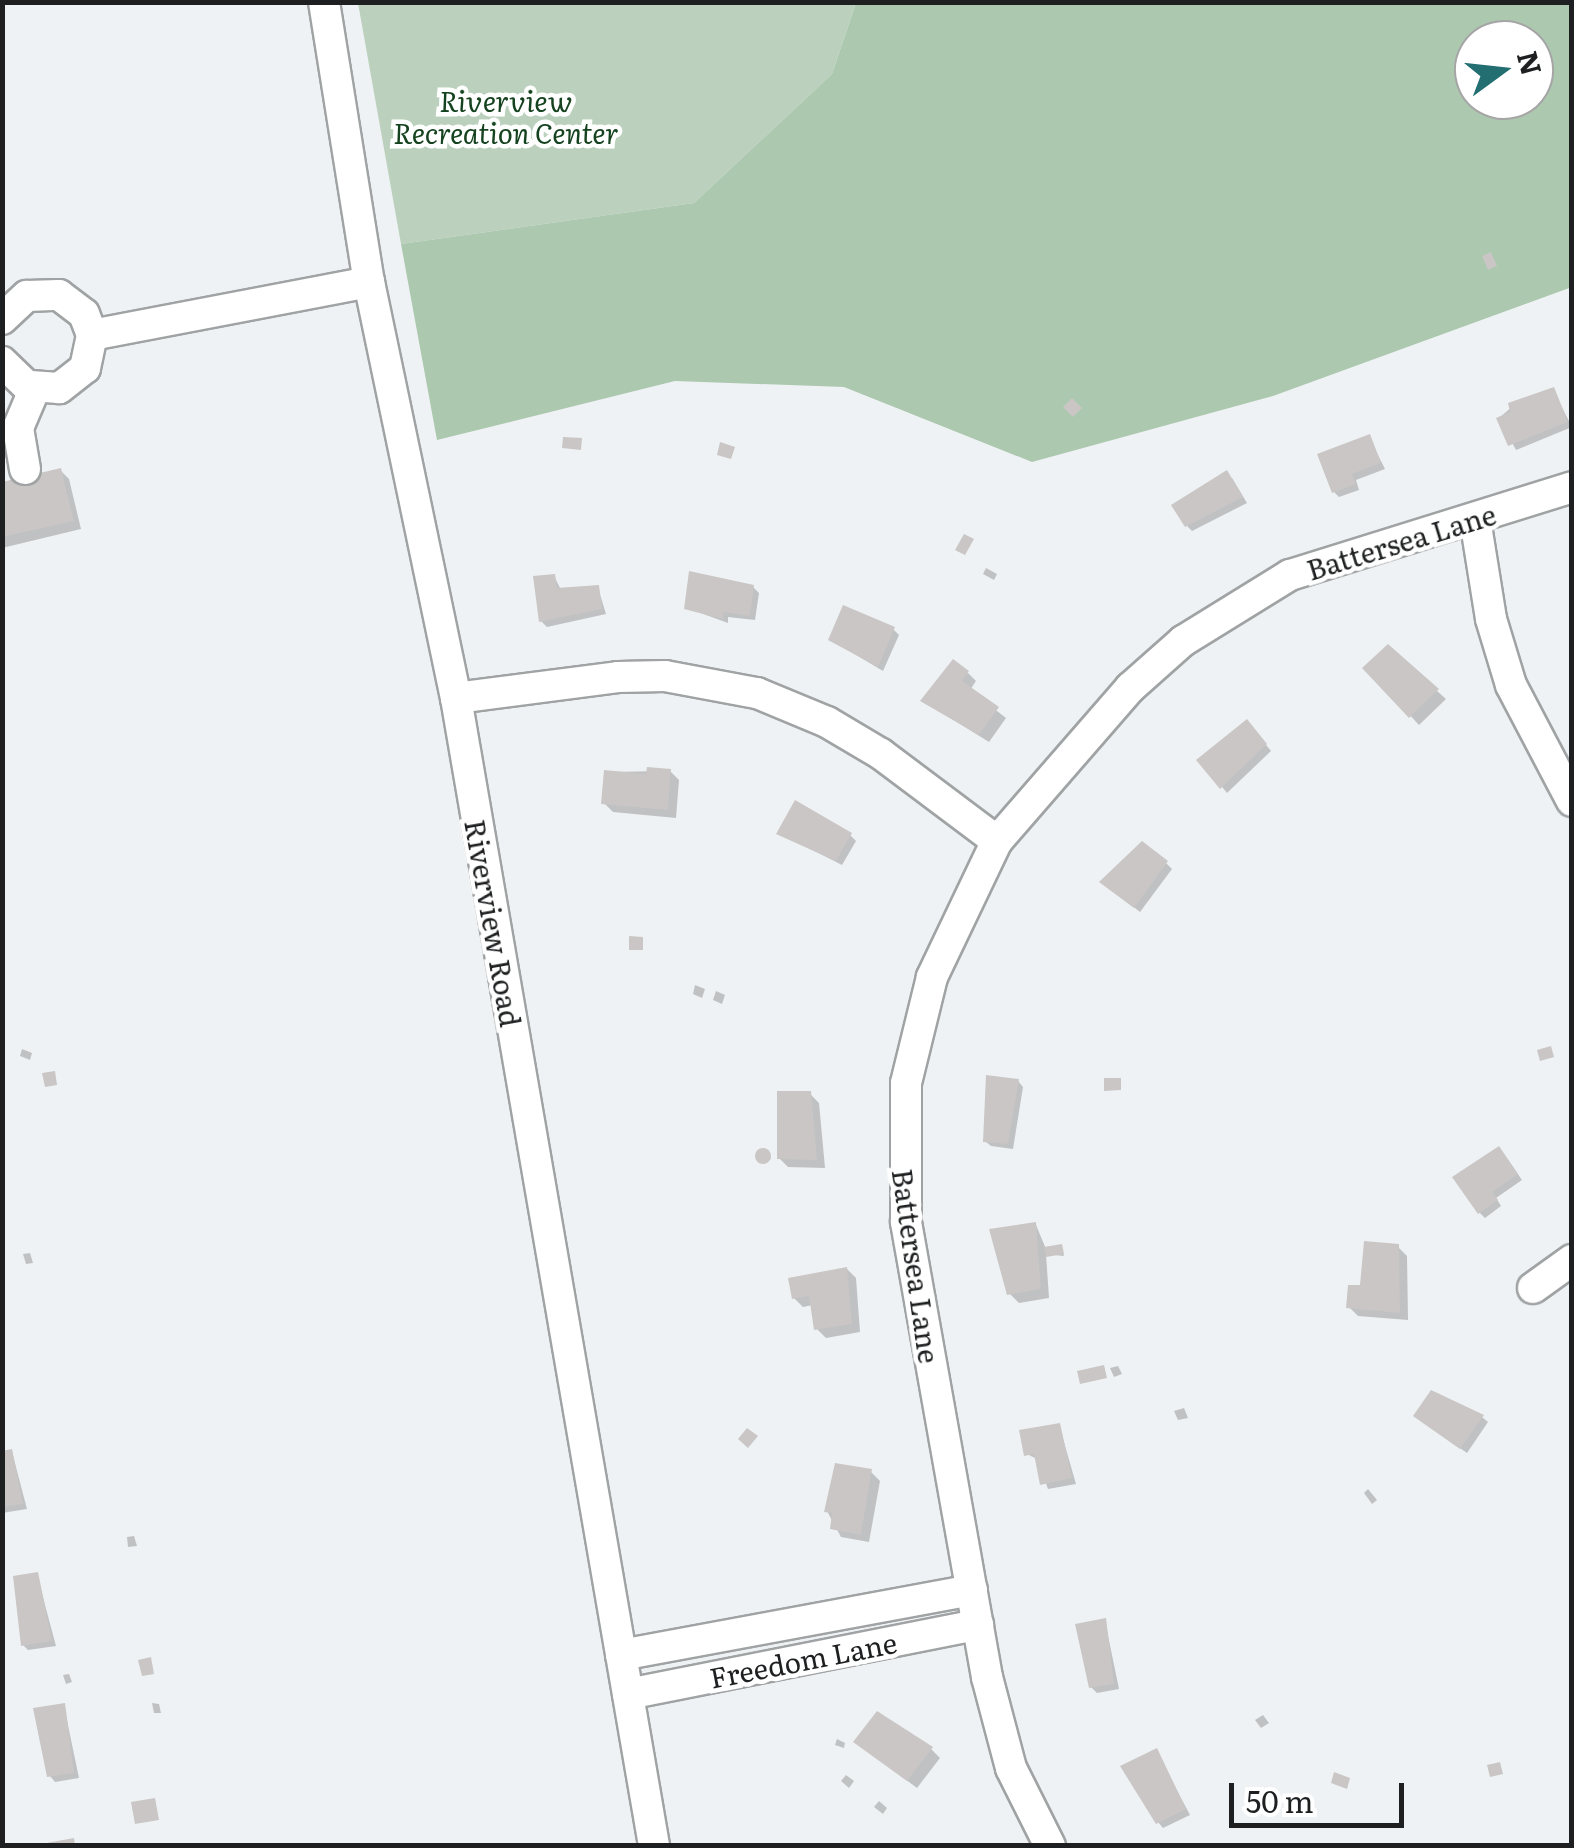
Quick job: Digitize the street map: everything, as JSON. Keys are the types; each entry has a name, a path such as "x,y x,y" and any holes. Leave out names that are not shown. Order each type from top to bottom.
{"street":[{"name":"Riverview Road","path":"324,2 369,282 456,698 654,1846"},
{"path":"92,335 369,282"},
{"path":"2,319 27,296 58,295 84,314 92,335 77,378 59,388 35,388 10,375 2,362"},
{"path":"25,468 18,428 35,388"},
{"name":"Battersea Lane","path":"1050,1846 1011,1768 978,1625 918,1297 902,1148 906,1083 924,1000 998,841 1130,688 1221,614 1347,554 1572,487"},
{"path":"1475,519 1491,619 1510,685 1572,801"},
{"path":"456,698 618,677 666,676 757,693 810,713 881,754 998,841"},
{"path":"1532,1288 1572,1260"},
{"name":"Freedom Lane","path":"621,1655 972,1590"},
{"name":"Freedom Lane","path":"628,1694 978,1625"}],"green space":[{"name":"Riverview Recreation Center","path":"358,3 856,3 832,74 694,203 401,244"},
{"path":"856,3 1571,3 1572,287 1273,396 1032,462 844,387 675,381 437,440 401,244 694,203 832,74"}],"building":[{"path":"1491,252 1497,266 1488,270 1482,256"},
{"path":"1554,387 1568,422 1508,446 1496,418 1510,412 1508,403"},
{"path":"1072,398 1082,408 1073,417 1063,407"},
{"path":"1370,434 1381,463 1352,474 1356,484 1332,493 1317,454"},
{"path":"563,437 582,438 581,450 562,448"},
{"path":"720,442 735,447 731,459 717,455"},
{"path":"61,468 74,521 2,537 2,482"},
{"path":"1227,470 1243,497 1185,527 1171,505"},
{"path":"964,534 974,539 965,555 955,550"},
{"path":"689,571 754,585 750,616 723,612 723,619 684,609"},
{"path":"555,574 557,588 599,585 602,609 539,622 533,576"},
{"path":"843,605 895,627 878,667 828,640"},
{"path":"1388,644 1439,689 1409,718 1362,668"},
{"path":"953,659 969,671 962,681 999,707 979,735 920,701"},
{"path":"1247,719 1267,744 1220,789 1196,760"},
{"path":"647,767 671,769 668,810 601,804 604,770 646,774"},
{"path":"795,800 852,833 836,861 776,834"},
{"path":"1142,841 1168,861 1134,908 1099,882"},
{"path":"629,936 643,937 643,950 629,950"},
{"path":"1551,1046 1554,1057 1540,1061 1537,1050"},
{"path":"55,1071 57,1085 45,1087 42,1073"},
{"path":"986,1075 1019,1079 1008,1144 983,1142"},
{"path":"1104,1078 1121,1078 1121,1090 1104,1091"},
{"path":"777,1091 811,1091 817,1160 777,1159"},
{"path":"1499,1146 1518,1174 1492,1192 1498,1200 1478,1214 1452,1177"},
{"path":"763,1148 771,1156 763,1164 755,1156"},
{"path":"1036,1222 1041,1289 1007,1295 989,1229"},
{"path":"1364,1241 1399,1244 1400,1313 1346,1308 1348,1285 1360,1285"},
{"path":"1062,1244 1064,1254 1046,1257 1044,1247"},
{"path":"847,1267 852,1324 814,1330 809,1296 792,1299 788,1278"},
{"path":"1104,1365 1107,1378 1080,1384 1077,1371"},
{"path":"1431,1390 1484,1415 1460,1449 1413,1416"},
{"path":"1060,1423 1072,1478 1040,1485 1034,1454 1024,1456 1019,1430"},
{"path":"747,1428 758,1436 748,1448 738,1439"},
{"path":"12,1449 23,1504 2,1507 2,1451"},
{"path":"835,1463 872,1469 861,1535 830,1529 832,1513 824,1512"},
{"path":"38,1572 52,1641 21,1646 13,1576"},
{"path":"1106,1618 1114,1684 1089,1688 1075,1624"},
{"path":"151,1657 154,1674 142,1676 138,1660"},
{"path":"65,1703 74,1773 47,1777 33,1708"},
{"path":"877,1711 933,1747 907,1781 853,1742"},
{"path":"1157,1748 1186,1809 1156,1824 1120,1766"},
{"path":"1500,1762 1503,1774 1490,1777 1487,1765"},
{"path":"1334,1772 1350,1778 1347,1789 1331,1783"},
{"path":"155,1798 159,1820 135,1824 131,1802"},
{"path":"74,1838 75,1846 41,1846 41,1844"}]}
